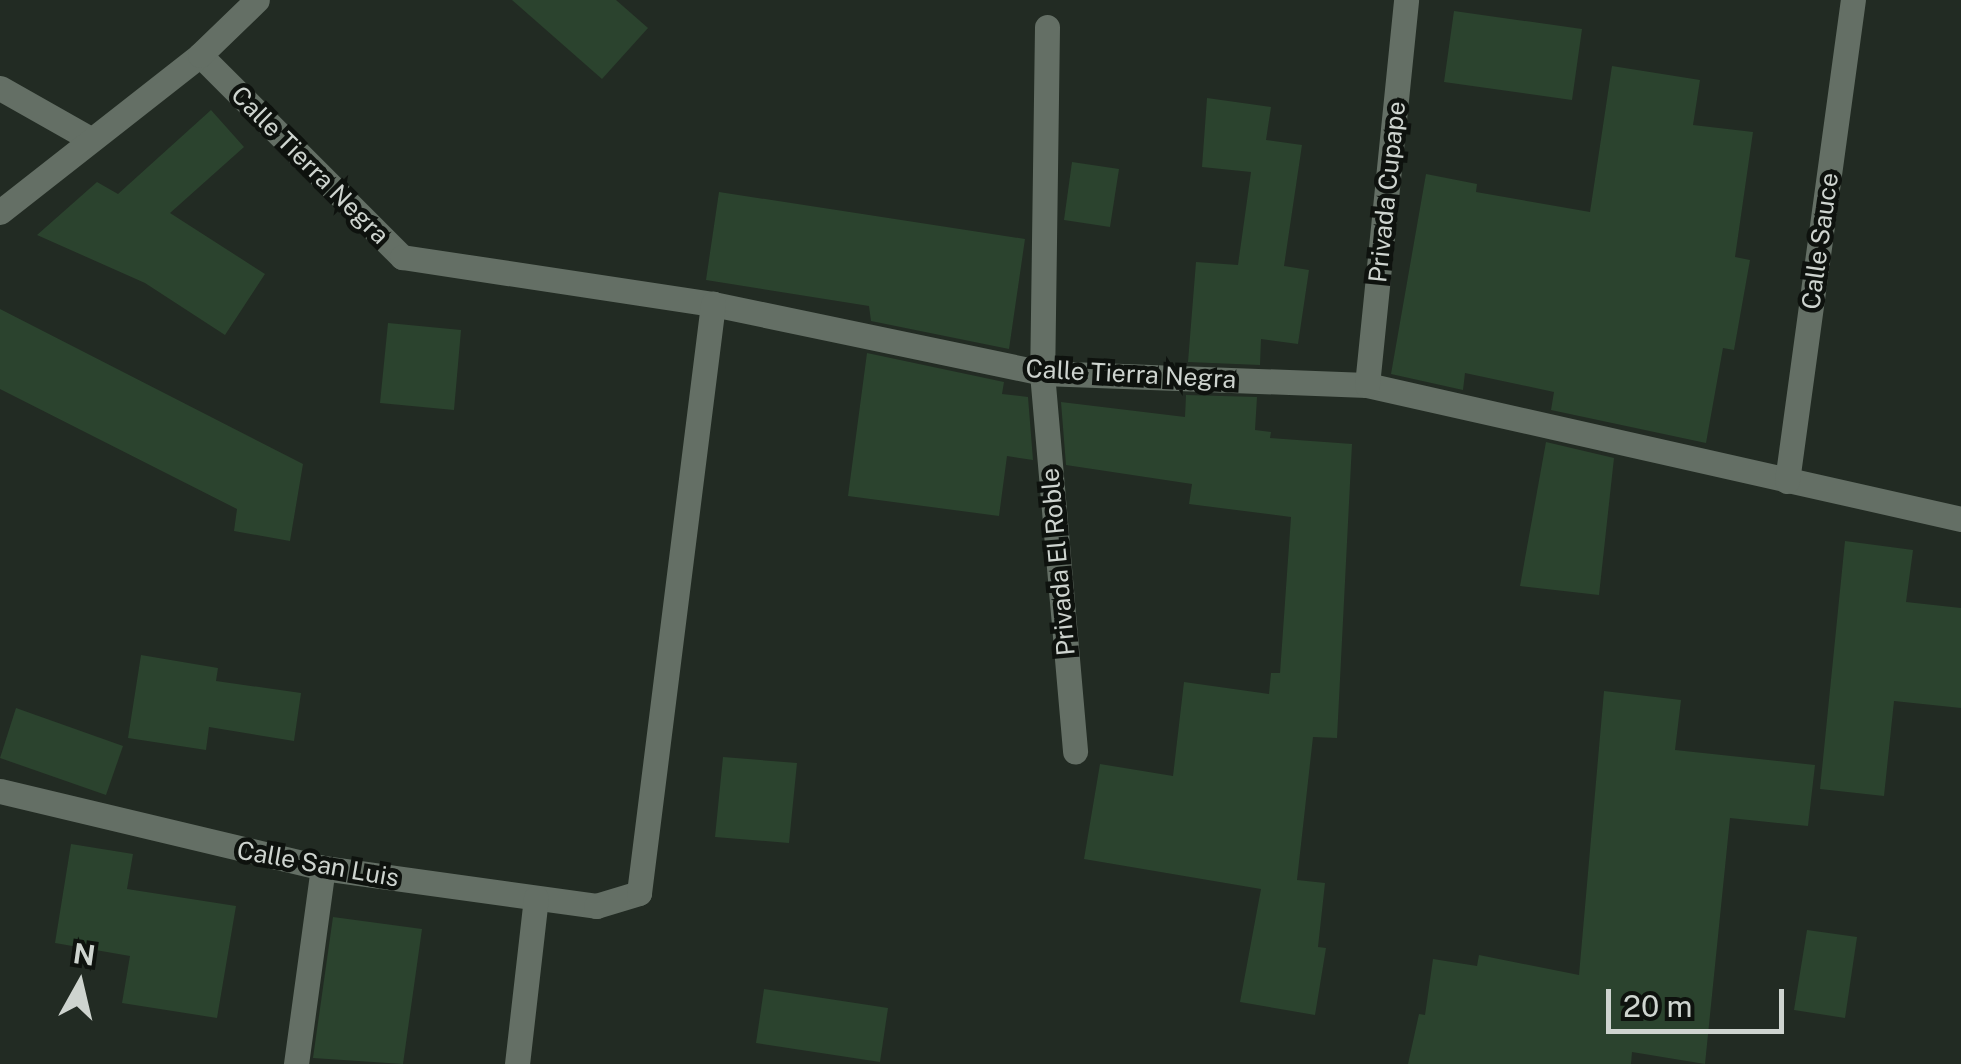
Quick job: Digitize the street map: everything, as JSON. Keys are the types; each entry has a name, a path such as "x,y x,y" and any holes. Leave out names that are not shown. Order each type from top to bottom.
{"street":[{"path":"0,212 200,55 257,0"},
{"name":"Privada Cupape","path":"1367,385 1406,0"},
{"name":"Calle Sauce","path":"1787,481 1853,0"},
{"name":"Privada El Roble","path":"1046,27 1042,373 1075,752"},
{"name":"Calle Tierra Negra","path":"200,55 402,257 713,304 1042,373 1367,385 1961,519"},
{"path":"0,88 90,139"},
{"name":"Calle San Luis","path":"0,791 323,868 596,906 639,894 713,304"},
{"path":"296,1064 323,868"},
{"path":"517,1064 536,898"}],"building":[{"path":"512,0 616,0 648,28 602,79"},
{"path":"1454,11 1582,29 1572,100 1444,82"},
{"path":"1612,66 1700,80 1693,125 1753,132 1735,257 1750,260 1734,350 1723,348 1706,443 1551,410 1554,392 1465,373 1463,390 1391,374 1426,174 1477,184 1476,192 1590,212"},
{"path":"1207,98 1271,107 1266,140 1302,145 1284,266 1309,270 1298,344 1261,339 1260,365 1188,362 1196,262 1238,265 1251,172 1202,167"},
{"path":"211,110 244,147 170,213 265,274 225,335 145,283 37,235 97,182 118,194"},
{"path":"1072,162 1119,169 1110,227 1064,220"},
{"path":"719,192 1025,239 1009,349 871,321 869,306 706,280"},
{"path":"0,309 303,464 290,541 234,531 237,509 0,389"},
{"path":"388,323 461,330 454,410 380,403"},
{"path":"867,353 1004,382 1002,394 1028,397 1033,460 1007,456 999,516 848,496"},
{"path":"1186,395 1257,397 1255,430 1271,432 1270,438 1352,444 1337,738 1313,737 1297,880 1325,883 1318,947 1326,948 1315,1015 1240,1002 1261,889 1084,859 1100,764 1173,776 1184,682 1269,694 1271,673 1280,673 1291,517 1189,504 1192,484 1066,465 1061,402 1185,417"},
{"path":"1546,442 1614,458 1599,595 1520,586"},
{"path":"1845,541 1913,550 1906,602 1961,608 1961,708 1894,701 1884,796 1820,789"},
{"path":"141,655 218,668 216,681 301,693 294,741 209,727 206,750 128,738"},
{"path":"1604,691 1681,700 1675,750 1815,765 1808,826 1730,818 1705,1064 1632,1052 1631,1064 1408,1064 1419,1014 1425,1015 1433,959 1477,966 1479,955 1579,975"},
{"path":"16,708 123,746 106,795 0,758"},
{"path":"723,757 797,763 789,843 715,837"},
{"path":"71,844 133,854 127,889 236,906 217,1018 122,1003 130,956 55,943"},
{"path":"333,917 422,929 403,1064 313,1058"},
{"path":"1807,930 1857,937 1845,1018 1794,1010"},
{"path":"764,989 888,1008 880,1062 756,1043"}]}
